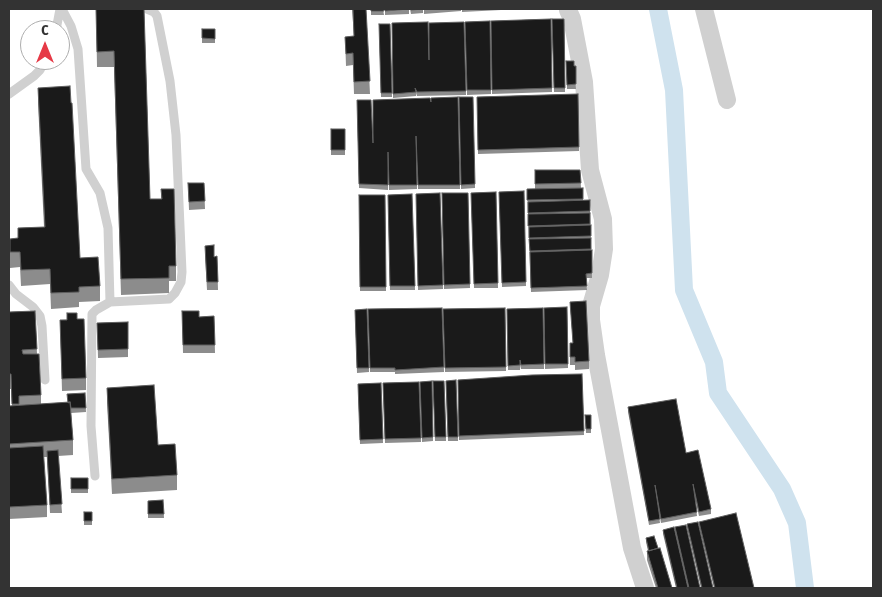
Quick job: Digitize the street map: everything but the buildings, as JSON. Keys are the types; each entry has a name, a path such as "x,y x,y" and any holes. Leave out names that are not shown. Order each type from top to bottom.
{"street":[{"path":"704,9 727,100"},
{"path":"568,10 572,19 584,82 590,170 603,219 604,249 600,275 591,306 593,329 632,548 645,588"}],"lane":[{"path":"61,9 72,26 78,49 86,169 100,193 108,228 110,302"},
{"path":"95,476 91,426 92,314 110,302 169,299 181,282 182,263 176,135 170,81 157,16 154,12 147,9"},
{"path":"9,94 40,70"},
{"path":"9,285 40,316 45,380"}],"waterway":[{"path":"658,9 674,90 684,290 714,362 718,393 782,489 797,523 805,588"}]}
